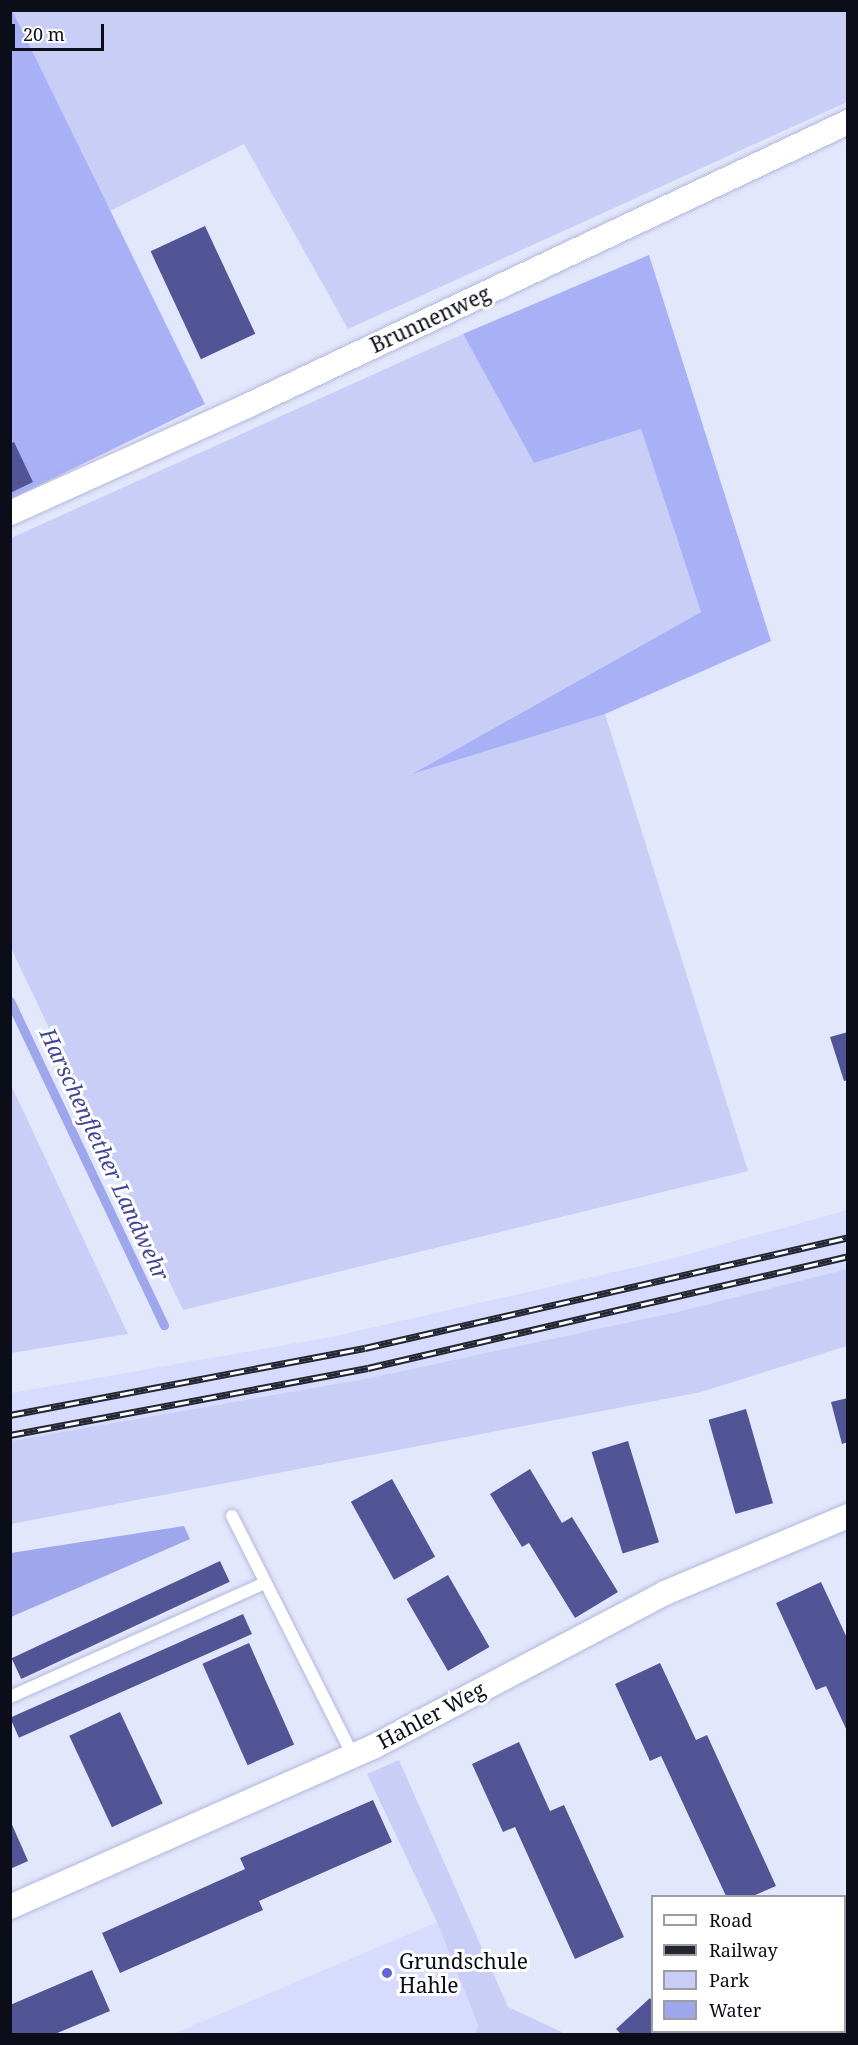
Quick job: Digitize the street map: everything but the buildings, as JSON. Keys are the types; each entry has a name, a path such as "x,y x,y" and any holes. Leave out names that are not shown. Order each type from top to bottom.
{"street":[{"name":"Brunnenweg","path":"10,513 258,401 848,122"},
{"name":"Hahler Weg","path":"10,1907 353,1756 665,1593 848,1516"}],"lane":[{"path":"232,1516 353,1756"},
{"path":"10,1697 265,1583"}],"shaded area":[{"path":"12,10 205,404 11,499 10,11"},
{"path":"649,255 771,641 605,714 412,774 701,612 641,429 534,463 463,334"},
{"path":"847,1210 847,1269 681,1311 370,1378 11,1441 11,1393 331,1337 671,1259"},
{"name":"Grundschule Hahle","path":"437,1922 478,2025 475,2034 173,2034"}],"green space":[{"path":"12,11 847,11 847,102 348,329 244,144 110,211"},
{"path":"463,334 534,463 641,429 701,612 415,772 605,714 748,1171 183,1310 11,948 11,538"},
{"path":"11,1085 128,1334 11,1353"},
{"path":"847,1269 847,1346 701,1392 11,1524 11,1441 370,1378 681,1311"},
{"path":"399,1760 508,2007 566,2034 475,2034 478,2025 437,1922 367,1774"}],"water":[{"path":"184,1526 190,1539 11,1617 11,1553"}],"waterway":[{"name":"Harschenflether Landwehr","path":"10,1001 164,1325"}],"railway":[{"path":"10,1415 365,1348 848,1237"},
{"path":"10,1435 368,1368 848,1256"}],"place":[{"name":"Grundschule Hahle","path":"387,1973"}]}
